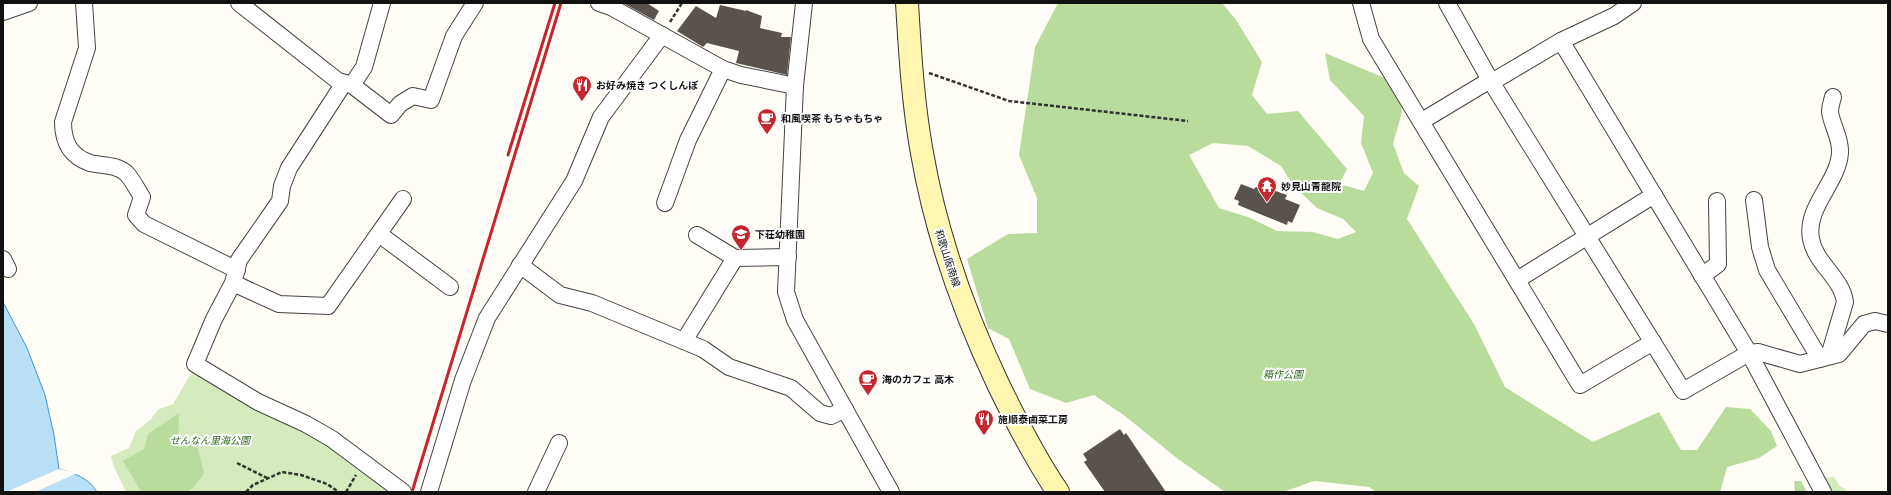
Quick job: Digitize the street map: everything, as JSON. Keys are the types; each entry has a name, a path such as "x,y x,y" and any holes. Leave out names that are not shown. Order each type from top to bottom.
{"main road":[{"name":"和歌山阪南線","path":"907,3 911,68 922,153 941,242 975,336 1018,426 1058,492"}],"street":[{"path":"3,12 29,3"},
{"path":"84,3 87,48 63,122 63,134 66,143 75,154 90,163 109,165 126,173 142,197 136,215 144,224 235,276 279,304 328,306 403,200"},
{"path":"239,3 338,81 348,84 391,116 400,104 413,96 431,100 454,36 475,3"},
{"path":"382,3 364,67 348,84 289,168 282,186 280,201 239,260 235,276 214,319 195,364 258,402 306,424 332,439 403,492"},
{"path":"599,3 611,7 723,69 741,75 795,86"},
{"path":"804,3 795,86 786,292 795,320 891,492"},
{"path":"1361,3 1371,39 1422,121 1580,385 1653,342"},
{"path":"1447,3 1491,81 1683,391 1749,353 1758,352 1800,364 1839,354 1864,324 1875,320 1888,324"},
{"path":"1422,121 1560,41 1614,16 1633,3"},
{"path":"429,492 463,380 487,318 574,181 601,117 662,35"},
{"path":"1560,41 1749,353 1823,492"},
{"path":"665,203 688,140 723,69"},
{"path":"1825,358 1845,302 1844,293 1815,253 1810,238 1816,208 1835,170 1840,154 1839,139 1830,111 1832,97"},
{"path":"1516,280 1654,196"},
{"path":"1754,200 1760,247 1767,270 1825,358"},
{"path":"1702,276 1718,264 1717,201"},
{"path":"379,234 450,287"},
{"path":"697,235 735,258 788,257"},
{"path":"684,341 735,258"},
{"path":"520,265 560,295 592,303 703,349 729,367 791,388 820,413 832,416 845,408"},
{"path":"536,492 559,443"}],"path":[{"path":"662,35 682,3"},
{"path":"931,74 1009,102 1188,121"},
{"path":"237,463 269,479"},
{"path":"346,492 364,463"},
{"path":"246,492 253,485 282,472 301,475 327,484 339,492"}],"green space":[{"name":"箱作公園","path":"1058,3 1222,3 1236,20 1262,62 1252,95 1267,114 1298,111 1347,169 1339,184 1364,191 1373,173 1361,143 1364,116 1330,80 1325,53 1399,84 1402,112 1393,144 1404,173 1419,186 1407,219 1474,324 1505,387 1593,442 1659,412 1681,450 1697,450 1726,407 1750,409 1771,431 1777,446 1759,458 1727,467 1720,492 1376,492 1369,487 1314,481 1283,492 1225,492 1178,459 1125,416 1094,395 1066,403 1030,389 1009,339 988,328 967,259 1008,234 1037,233 1037,198 1019,155 1035,47","holes":["1213,143 1248,146 1281,166 1293,185 1317,208 1343,219 1356,232 1338,239 1313,232 1277,231 1248,217 1219,208 1189,155"]},
{"name":"せんなん里海公園","path":"193,370 316,436 391,492 126,492 114,467 111,456 129,448 136,431 150,420 159,409 173,404"},
{"path":"179,413 178,438 198,448 204,474 193,488 186,492 141,492 123,461 144,449 148,434"},
{"path":"1834,477 1840,486 1849,492 1824,492 1823,478"},
{"path":"1794,481 1801,481 1807,492 1795,492"}],"water":[{"path":"3,302 27,348 45,395 54,435 59,469 76,474 90,483 97,492 3,492"}],"pier":[{"path":"59,469 77,473 35,492 6,492"}],"building":[{"path":"623,3 647,3 659,11 654,20"},
{"path":"720,5 746,10 762,16 760,28 782,33 781,37 791,37 787,75 736,63 739,51 707,43 703,47 677,31 696,6 716,18"},
{"name":"妙見山青龍院","path":"1241,184 1254,189 1256,187 1272,193 1273,190 1287,195 1285,199 1300,205 1292,223 1288,221 1287,225 1238,205 1239,201 1234,199"},
{"path":"1120,429 1124,435 1126,433 1166,492 1105,492 1084,462 1087,460 1083,454"}],"railway":[{"path":"508,155 555,3"},
{"path":"412,492 561,3"}],"place":[{"name":"お好み焼き つくしんぼ","path":"582,102"},
{"name":"和風喫茶 もちゃもちゃ","path":"767,135"},
{"name":"妙見山青龍院","path":"1267,203"},
{"name":"下荘幼稚園","path":"741,251"},
{"name":"海のカフェ 高木","path":"868,396"},
{"name":"施順泰鹵菜工房","path":"984,436"}]}
